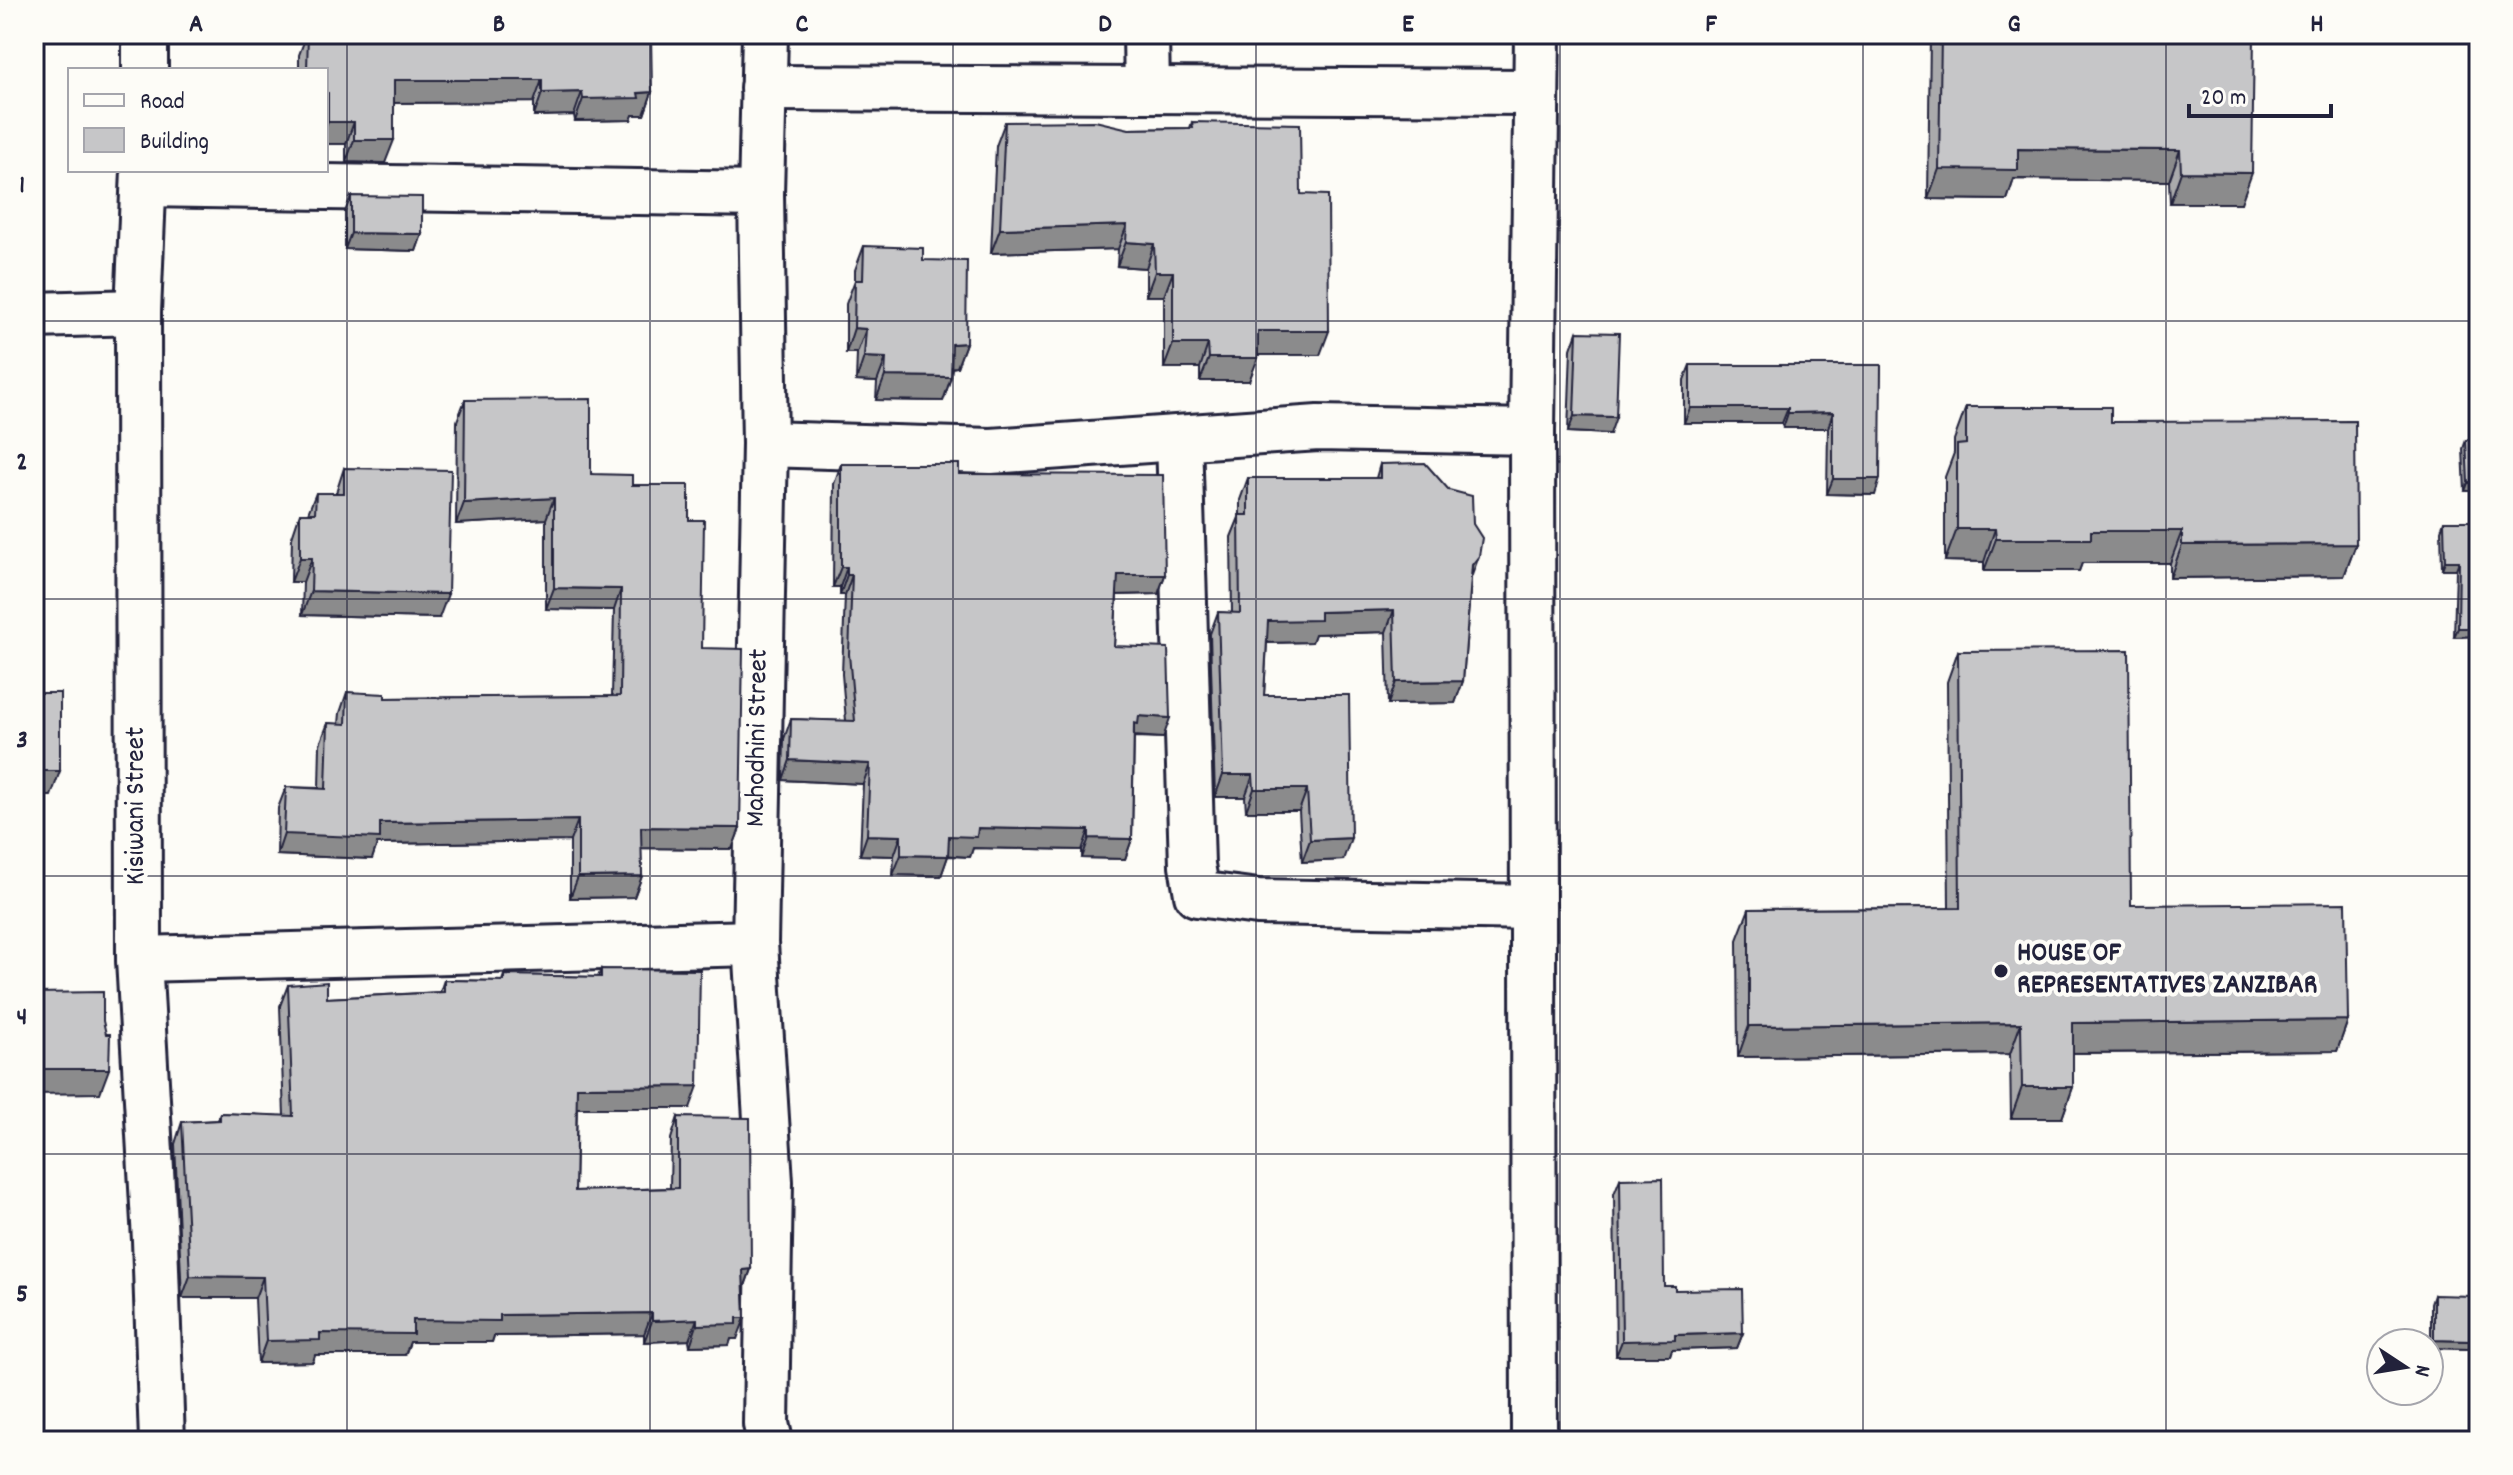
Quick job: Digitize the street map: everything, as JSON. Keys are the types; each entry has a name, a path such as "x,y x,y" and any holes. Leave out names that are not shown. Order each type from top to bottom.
{"street":[{"path":"145,34 145,68"},
{"name":"Mahodhini Street","path":"765,34 761,194 765,444 755,943 770,1182 766,1424 770,1441"},
{"path":"1146,34 1147,90"},
{"path":"1534,1441 1532,432 1537,34"},
{"path":"763,88 1536,92"},
{"path":"144,177 761,194"},
{"name":"Kisiwani Street","path":"144,177 138,312 139,959 155,1240 162,1441"},
{"path":"34,315 138,312"},
{"path":"765,444 991,451 1318,428 1532,432"},
{"path":"1179,438 1192,865 1197,894 1258,902 1533,907"},
{"path":"139,959 755,943"}],"building":[{"path":"308,34 651,34 652,92 638,93 639,98 583,99 582,92 542,93 542,80 394,80 394,140 354,140 354,122 328,122 328,68 307,68"},
{"path":"1941,34 2254,34 2252,173 2181,172 2180,150 2018,149 2018,170 1939,169"},
{"path":"1095,121 1129,129 1193,128 1192,122 1300,124 1301,194 1328,195 1329,331 1258,331 1258,358 1209,358 1208,344 1173,344 1173,272 1155,272 1154,244 1126,242 1127,225 1000,229 1005,122"},
{"path":"351,196 422,197 422,234 351,233"},
{"path":"864,246 923,248 923,260 967,261 966,343 952,344 951,377 885,376 886,358 864,357 866,329 854,328 855,280 863,280"},
{"path":"1577,332 1619,333 1616,417 1574,416"},
{"path":"1690,365 1881,365 1880,479 1833,479 1833,412 1788,413 1788,408 1690,408"},
{"path":"591,399 591,474 632,475 632,485 689,485 689,520 704,520 702,648 743,649 740,828 641,827 642,876 578,877 578,820 380,823 380,838 284,834 286,787 326,789 328,723 346,724 347,692 385,694 385,698 620,696 621,589 554,588 554,498 464,503 465,400"},
{"path":"1966,407 2111,407 2111,422 2355,421 2356,544 2182,545 2182,531 2091,531 2091,539 1996,539 1995,529 1957,529 1957,445 1966,444"},
{"path":"2466,440 2479,440 2479,483 2468,483"},
{"path":"1425,463 1449,490 1472,496 1473,524 1482,538 1479,556 1472,565 1463,681 1396,682 1394,610 1320,612 1320,620 1268,621 1264,695 1349,695 1351,838 1310,840 1307,789 1254,789 1253,775 1223,775 1218,612 1240,613 1239,515 1248,515 1248,478 1380,478 1380,464"},
{"path":"841,464 959,464 959,474 1163,475 1165,575 1118,575 1114,646 1168,648 1170,718 1139,716 1138,724 1134,723 1132,839 1089,838 1089,830 978,828 977,837 949,836 948,856 901,855 901,836 867,835 870,764 790,760 791,719 855,721 849,654 852,575 847,575 847,567 841,567"},
{"path":"344,468 451,470 448,594 311,591 312,558 300,558 300,513 315,513 316,493 344,493"},
{"path":"2444,521 2479,521 2479,628 2458,628 2459,561 2445,561"},
{"path":"2129,650 2131,905 2346,903 2348,1020 2073,1023 2073,1087 2022,1087 2021,1023 1749,1026 1749,909 1960,908 1958,651"},
{"path":"34,693 60,693 60,771 40,771 38,829 34,829"},
{"path":"601,969 700,970 698,1086 577,1087 575,1191 678,1188 678,1117 750,1118 751,1269 743,1270 745,1318 737,1318 737,1324 697,1325 697,1319 652,1321 652,1313 500,1315 500,1321 413,1320 413,1334 320,1333 320,1340 266,1341 263,1277 190,1276 182,1122 220,1120 220,1113 293,1116 288,985 327,982 327,998 444,992 444,980 504,981 504,975 601,977"},
{"path":"103,992 103,1021 106,1034 110,1034 109,1069 36,1069 34,1104 34,993"},
{"path":"1663,1178 1664,1286 1675,1286 1675,1290 1742,1289 1743,1333 1675,1335 1675,1340 1622,1341 1620,1179"},
{"path":"2434,1295 2473,1296 2472,1341 2445,1340 2445,1327 2434,1327"}],"place":[{"name":"HOUSE OF REPRESENTATIVES ZANZIBAR","path":"2001,971"}]}
